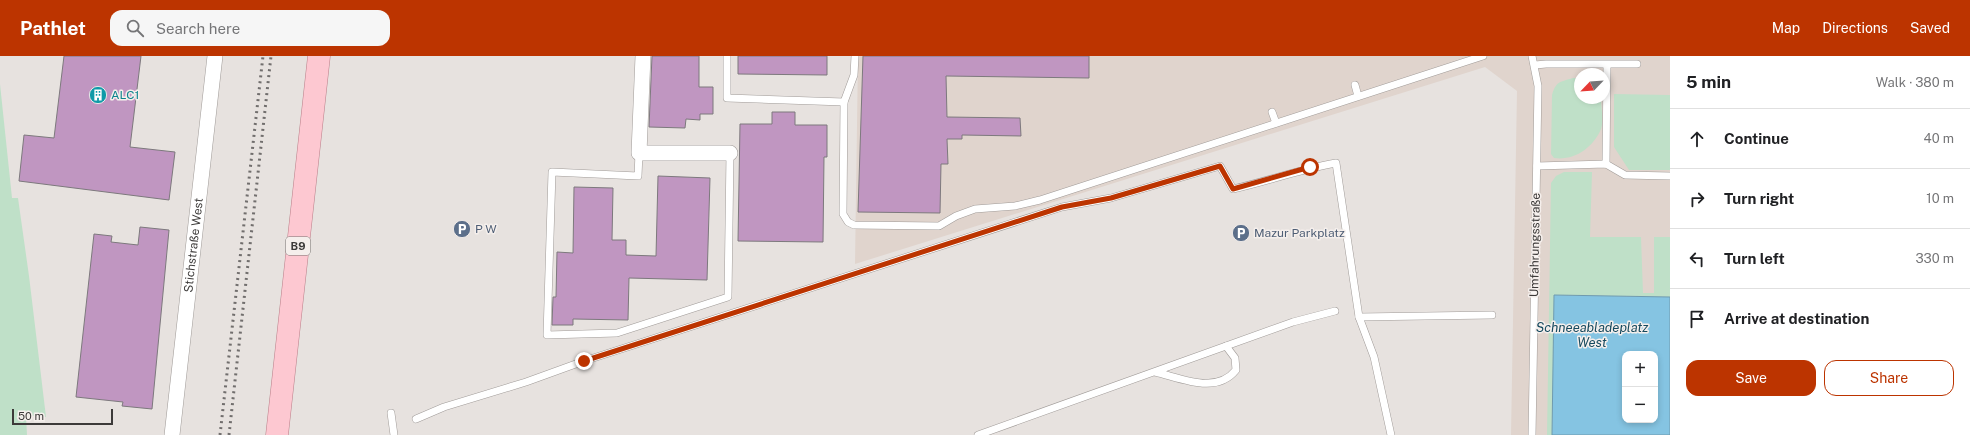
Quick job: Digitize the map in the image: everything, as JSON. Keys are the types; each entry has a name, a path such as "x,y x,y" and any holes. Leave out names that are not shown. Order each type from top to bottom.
{"main road":[{"name":"B9","path":"277,435 319,56"}],"street":[{"name":"Stichstraße West","path":"172,435 215,56"},
{"path":"644,56 639,153 730,153"}],"lane":[{"path":"727,56 727,98 844,102"},
{"path":"855,56 854,75 844,102 843,214 848,222 854,225 939,226 956,216 975,209 1015,206 1040,200 1483,56"},
{"name":"Umfahrungsstraße","path":"1532,56 1538,86 1532,435"},
{"path":"1535,65 1637,64"},
{"path":"1606,164 1607,65"},
{"path":"1355,85 1358,96"},
{"path":"1272,112 1276,123"},
{"path":"639,153 638,176 552,172 547,335 617,333 728,297 730,153"},
{"path":"416,419 444,407 526,382 584,361 1062,207 1111,198 1220,166 1233,189 1310,167 1336,163 1359,317 1374,357 1391,435"},
{"path":"1537,166 1606,164 1625,175 1670,176"},
{"path":"978,435 1293,322 1335,311"},
{"path":"1359,317 1492,315"},
{"path":"1155,372 1200,383 1214,384 1223,381 1230,377 1236,370 1235,358 1226,346"},
{"path":"391,413 394,435"}],"shaded area":[{"path":"858,56 1670,56 1670,435 1511,435 1517,91 1485,67 855,264"}],"green space":[{"path":"1574,78 1574,104 1601,104 1602,126 1598,136 1582,152 1569,157 1554,158 1551,154 1552,95 1555,87 1565,80"},
{"path":"0,84 12,198 18,198 46,417 26,415 27,435 0,435"},
{"path":"1614,94 1670,95 1670,170 1629,170 1614,147"},
{"path":"1564,172 1592,172 1590,237 1641,237 1643,293 1654,293 1654,237 1670,237 1670,297 1555,295 1552,435 1547,435 1551,183 1556,176"}],"water":[{"name":"Schneeabladeplatz West","path":"1554,295 1670,297 1670,435 1552,435"}],"building":[{"name":"ALC1","path":"64,56 141,56 130,147 175,152 169,200 19,181 24,135 54,138"},
{"path":"652,56 699,56 699,87 713,87 713,114 700,114 700,120 686,119 685,128 649,127"},
{"path":"738,56 827,56 827,75 738,74"},
{"path":"863,56 1089,56 1089,78 946,76 947,117 1020,118 1021,136 962,135 962,139 947,139 948,164 941,164 940,213 858,212"},
{"path":"772,112 795,112 795,125 827,125 827,157 824,157 823,242 738,241 740,124 772,124"},
{"path":"658,176 710,178 707,280 629,278 628,320 573,319 573,325 552,325 553,297 556,297 557,252 573,253 574,187 613,188 612,240 626,240 626,255 656,256"},
{"path":"140,227 169,230 152,409 122,406 123,402 76,397 94,234 112,236 111,242 138,245"}],"railway":[{"path":"220,435 263,56"},
{"path":"229,435 271,56"}],"place":[{"name":"ALC1","path":"98,95"},
{"name":"P W","path":"462,229"},
{"name":"Mazur Parkplatz","path":"1241,233"}],"route":[{"path":"584,361 1062,207 1094,199 1111,198 1163,184 1220,166 1233,189 1260,183 1310,167"}]}
